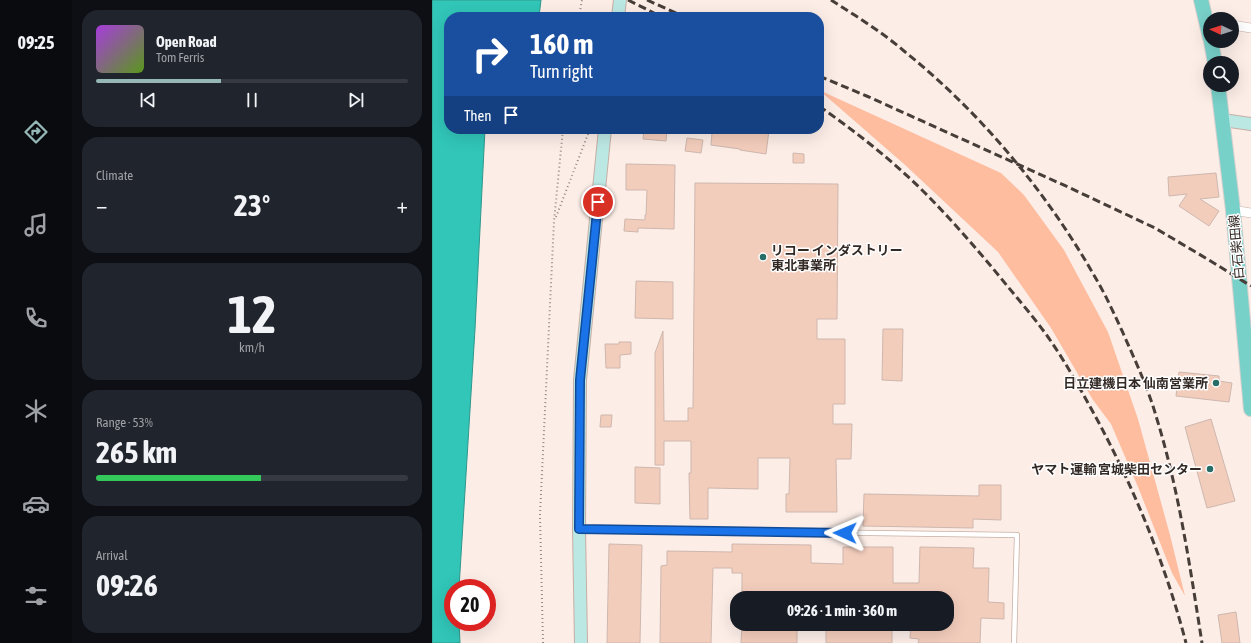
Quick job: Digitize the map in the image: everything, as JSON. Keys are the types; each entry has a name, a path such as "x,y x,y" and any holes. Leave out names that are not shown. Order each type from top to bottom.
{"main road":[{"path":"1201,0 1205,12"},
{"name":"白石柴田線","path":"1219,92 1251,408"}],"street":[{"path":"619,12 620,0"},
{"path":"1239,26 1251,28"},
{"path":"1223,120 1251,124"},
{"path":"581,643 579,529 580,380 605,134"},
{"path":"1232,210 1251,213"}],"lane":[{"path":"579,529 1017,535 1014,643"}],"path":[{"path":"580,12 582,0"},
{"path":"543,643 540,515 554,221 563,134"},
{"path":"554,221 588,134"}],"shaded area":[{"path":"824,92 1001,173 1024,195 1064,250 1108,332 1138,419 1185,596 1172,573 1111,424 1093,400 1051,328 998,252 904,164 824,94"}],"water":[{"path":"432,0 541,0 540,12 444,12 444,134 485,134 475,329 460,579 444,579 444,631 459,631 460,643 432,643"}],"building":[{"path":"644,134 667,134 666,141 643,139"},
{"path":"712,134 768,134 766,154 711,145"},
{"path":"687,138 703,140 701,153 685,151"},
{"path":"793,153 804,154 804,163 793,163"},
{"path":"626,164 675,165 674,229 638,228 638,232 624,231 625,219 645,220 647,190 626,190"},
{"path":"1216,173 1219,197 1200,199 1219,211 1209,226 1179,206 1187,194 1169,196 1168,177"},
{"path":"695,183 838,184 837,319 817,319 817,339 845,339 845,404 833,404 833,424 852,424 851,459 836,459 837,512 786,512 786,494 789,494 790,458 758,458 758,489 708,488 708,519 690,519 689,473 691,473 691,441 664,441 664,465 655,465 655,353 663,331 664,421 688,421 688,408 693,408"},
{"path":"636,281 673,282 673,319 635,318"},
{"path":"883,329 903,329 902,381 882,380"},
{"path":"619,342 631,342 631,354 620,355 620,368 606,368 605,344 619,344"},
{"path":"1179,372 1219,376 1219,381 1232,383 1229,402 1176,396"},
{"path":"601,415 612,415 611,427 600,427"},
{"path":"1211,419 1235,501 1207,508 1185,427"},
{"path":"635,467 660,468 660,504 635,503"},
{"path":"979,485 1001,485 1001,520 973,519 973,528 863,526 864,494 979,496"},
{"path":"609,544 642,545 640,643 607,643"},
{"path":"732,544 811,545 811,563 843,564 843,547 893,547 893,583 919,583 920,547 974,548 973,568 989,568 988,602 1004,603 1004,619 981,618 980,643 918,643 919,639 910,638 910,631 954,631 954,591 742,591 742,573 732,573 732,568 713,568 711,643 660,643 661,566 667,565 667,551 732,552"},
{"path":"1236,612 1240,643 1222,643 1218,615"},
{"path":"742,631 797,631 797,643 741,643"},
{"path":"826,631 892,631 892,643 826,643"}],"railway":[{"path":"628,0 652,12"},
{"path":"647,0 674,12"},
{"path":"831,0 869,24 896,44 963,104 990,133 1041,194 1064,227 1105,295 1137,364 1153,406 1164,444 1188,557 1202,643"},
{"path":"824,78 1068,187 1155,228 1251,286"},
{"path":"824,110 874,147 925,193 982,255 1055,347 1113,449 1138,503 1169,586 1186,643"}],"place":[{"name":"リコー インダストリー 東北事業所","path":"763,257"},
{"name":"日立建機日本 仙南営業所","path":"1216,383"},
{"name":"ヤマト運輸 宮城柴田センター","path":"1210,469"}],"route":[{"path":"598,202 580,380 579,529 845,533"}]}
